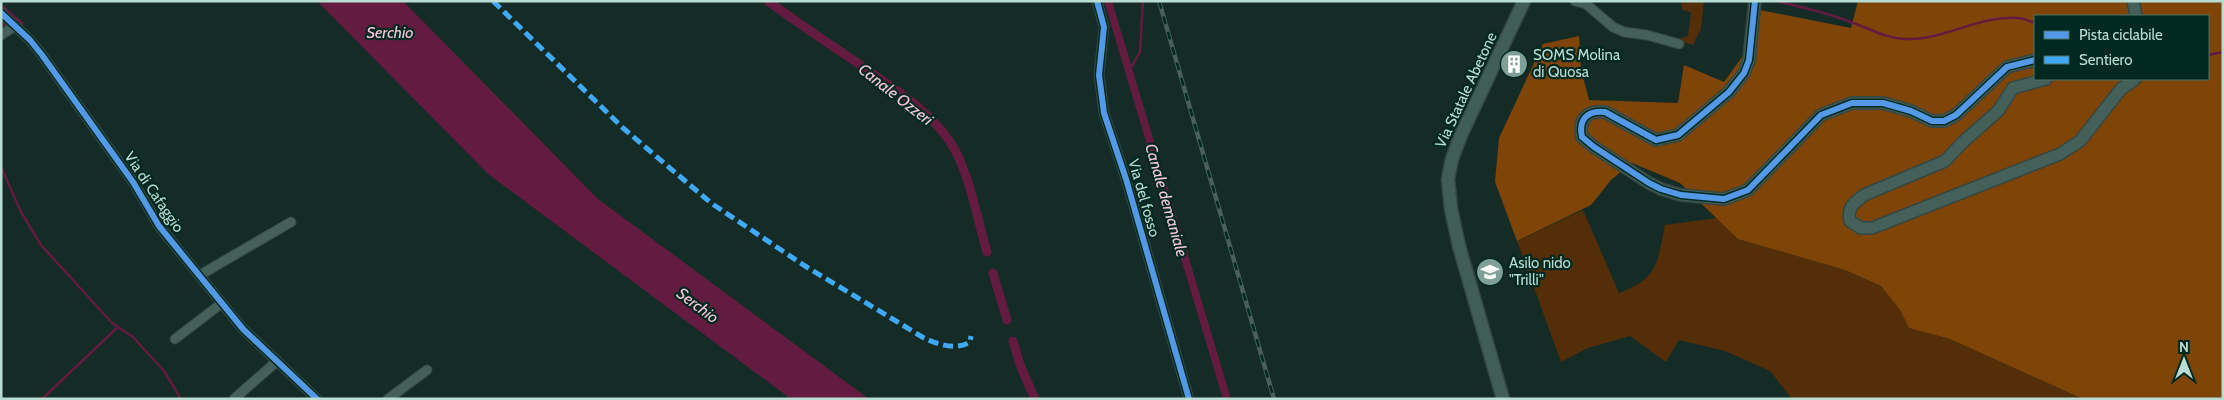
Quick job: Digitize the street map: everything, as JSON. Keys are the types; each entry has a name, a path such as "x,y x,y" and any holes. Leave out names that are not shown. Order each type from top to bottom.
{"main road":[{"name":"Via Statale Abetone","path":"1503,399 1459,246 1451,209 1448,179 1460,135 1524,1"}],"street":[{"name":"Via del fosso","path":"1097,1 1104,27 1099,75 1104,113 1126,179 1189,399"},
{"path":"1575,1 1586,4 1613,27 1624,32 1647,35 1679,44"},
{"path":"1755,1 1748,66 1729,92 1706,113 1678,135 1656,140 1605,112 1596,111 1588,114 1581,123 1582,136 1587,143 1661,189 1681,196 1724,198 1748,190 1821,115 1852,103 1883,103 1911,111 1932,121 1944,121 1956,115 2007,67 2034,60"},
{"path":"2133,1 2136,15"},
{"name":"Via di Cafaggio","path":"1,13 42,55 133,182 159,226 222,303 276,362 317,399"},
{"path":"1,35 14,26"},
{"path":"2042,80 2013,88 1998,111 1963,142 1946,161 1864,195 1852,204 1848,213 1850,221 1861,228 1872,228 2060,154 2080,141 2116,94 2134,80"},
{"path":"200,275 292,222"},
{"path":"175,339 222,303"},
{"path":"234,399 276,362"},
{"path":"388,399 427,370"}],"shaded area":[{"path":"1681,1 1704,1 1701,29 1693,45 1675,40 1688,36 1691,12 1682,10"},
{"path":"1858,1 2223,1 2223,399 2083,399 1950,339 1909,328 1900,310 1881,286 1845,270 1738,239 1680,183 1632,163 1611,180 1591,205 1517,241 1495,182 1499,138 1543,44 1579,36 1581,69 1589,100 1678,103 1684,65 1724,82 1745,53 1750,8 1851,28"},
{"path":"1583,210 1619,293 1642,281 1654,268 1665,225 1717,218 1738,239 1845,270 1881,286 1900,310 1909,328 1950,339 2083,399 1792,399 1770,371 1725,351 1679,340 1666,362 1630,336 1588,348 1561,362 1517,241"}],"water":[{"name":"Serchio","path":"317,1 403,1 598,199 869,399 791,399 488,174"},
{"name":"Canale demaniale","path":"1104,1 1112,1 1231,399 1223,399"}],"waterway":[{"name":"Canale Ozzeri","path":"768,1 897,91 935,123 946,136 961,162 970,187 987,252"},
{"path":"1130,69 1140,52 1143,1"},
{"path":"1776,1 1825,13 1884,35 1904,39 1933,36 1989,20 2003,18 2019,18 2034,23"},
{"path":"1,5 23,24"},
{"path":"1,22 5,26 1,28"},
{"path":"2209,55 2223,52"},
{"path":"1,167 21,212 41,245 112,323 133,337 164,371 181,399"},
{"name":"Canale Ozzeri","path":"993,273 1007,320"},
{"path":"42,399 118,327"},
{"name":"Canale Ozzeri","path":"1013,341 1020,365 1035,399"}],"railway":[{"path":"1159,1 1274,399"}],"marked path":[{"path":"493,1 623,128 711,203 805,266 924,338 941,344 959,346 970,342 971,336"}],"cycle path":[{"path":"1097,1 1104,27 1099,75 1104,113 1126,179 1189,399"},
{"path":"1755,1 1749,60 1744,73 1729,92 1678,135 1656,140 1605,112 1599,112 1589,114 1583,121 1582,137 1594,147 1661,189 1681,195 1724,199 1748,190 1821,115 1852,103 1883,103 1911,111 1932,121 1944,121 1956,115 2007,67 2034,60"},
{"path":"1,13 30,40 42,55 133,182 159,226 243,329 317,399"}],"place":[{"name":"SOMS Molina di Quosa","path":"1514,64"},
{"name":"Asilo nido \"Trilli\"","path":"1490,272"}]}
